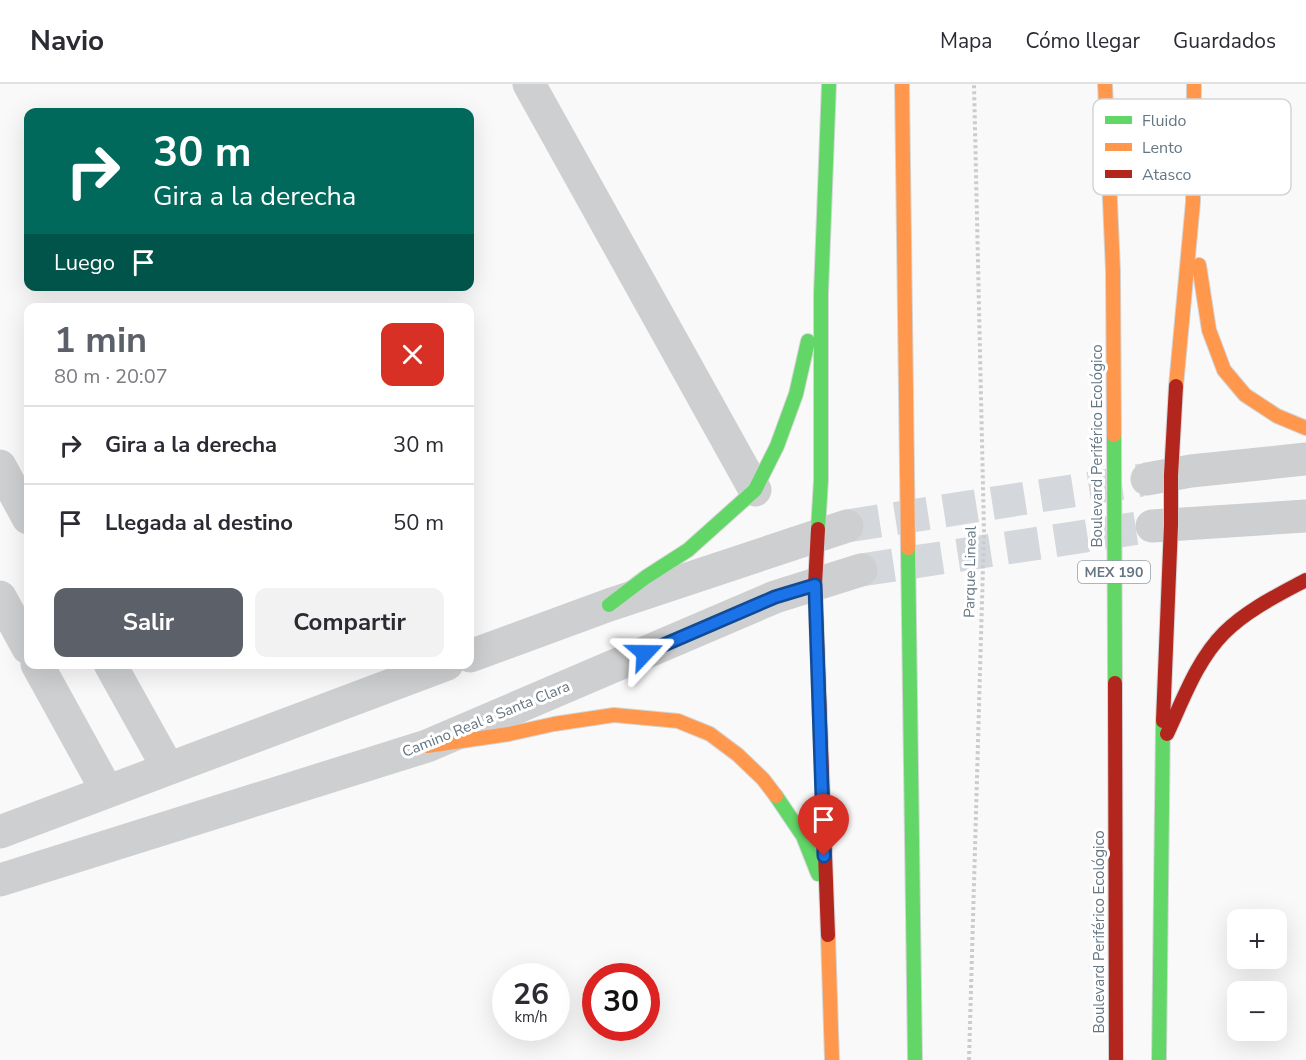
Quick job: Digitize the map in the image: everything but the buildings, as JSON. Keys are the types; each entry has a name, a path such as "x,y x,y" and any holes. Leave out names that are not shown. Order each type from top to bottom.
{"highway":[{"path":"829,84 821,293 820,480 832,531 815,585 832,1060"},
{"path":"902,84 915,1060"},
{"name":"Boulevard Periférico Ecológico","path":"1105,84 1106,99"},
{"path":"1194,84 1194,99"},
{"name":"Boulevard Periférico Ecológico","path":"1110,195 1113,270 1116,1060"},
{"path":"1159,1060 1162,744 1159,477 1177,363 1193,195"},
{"path":"1193,202 1201,283 1209,330 1224,370 1245,395 1277,416 1306,428"},
{"path":"609,605 646,577 688,550 755,490 777,446 796,394 807,342 821,293"},
{"path":"1162,744 1198,671 1223,634 1277,595 1306,580"},
{"path":"427,746 614,715 678,721 710,734 738,755 763,779 803,836 817,868 826,901"}],"street":[{"path":"529,84 755,490"},
{"path":"1159,477 1191,471 1306,459"},
{"path":"0,466 24,511"},
{"path":"1161,526 1306,516"},
{"path":"474,655 609,605 832,531"},
{"name":"Camino Real a Santa Clara","path":"0,880 427,746 775,597 861,570"},
{"path":"0,597 24,641"},
{"path":"40,669 107,791"},
{"path":"113,669 168,768"},
{"path":"0,832 434,669"}],"path":[{"name":"Parque Lineal","path":"969,1060 984,531 974,84"}],"tunnel":[{"path":"847,526 1142,480"},
{"path":"861,570 1152,526"}],"traffic: fast":[{"path":"818,529 821,480 821,293 829,84"},
{"path":"609,605 646,577 688,550 755,490 777,446 796,394 808,341"},
{"path":"1114,435 1115,683"},
{"path":"908,548 915,1060"},
{"path":"1159,1060 1163,721"},
{"path":"776,796 803,836 818,874"}],"traffic: slow":[{"path":"902,84 908,548"},
{"path":"1105,84 1106,99"},
{"path":"1194,84 1194,99"},
{"path":"1110,195 1113,271 1114,435"},
{"path":"1176,386 1193,195"},
{"path":"1199,265 1209,330 1224,370 1245,395 1277,416 1306,428"},
{"path":"427,746 614,715 678,721 710,734 738,755 763,779 776,796"},
{"path":"828,935 832,1060"}],"traffic: jam":[{"path":"1163,721 1176,386"},
{"path":"818,529 815,585 828,935"},
{"path":"1167,734 1198,668 1214,644 1233,625 1253,610 1306,580"},
{"path":"1115,683 1116,1060"}],"route":[{"path":"645,653 775,597 815,585 824,856"}]}
